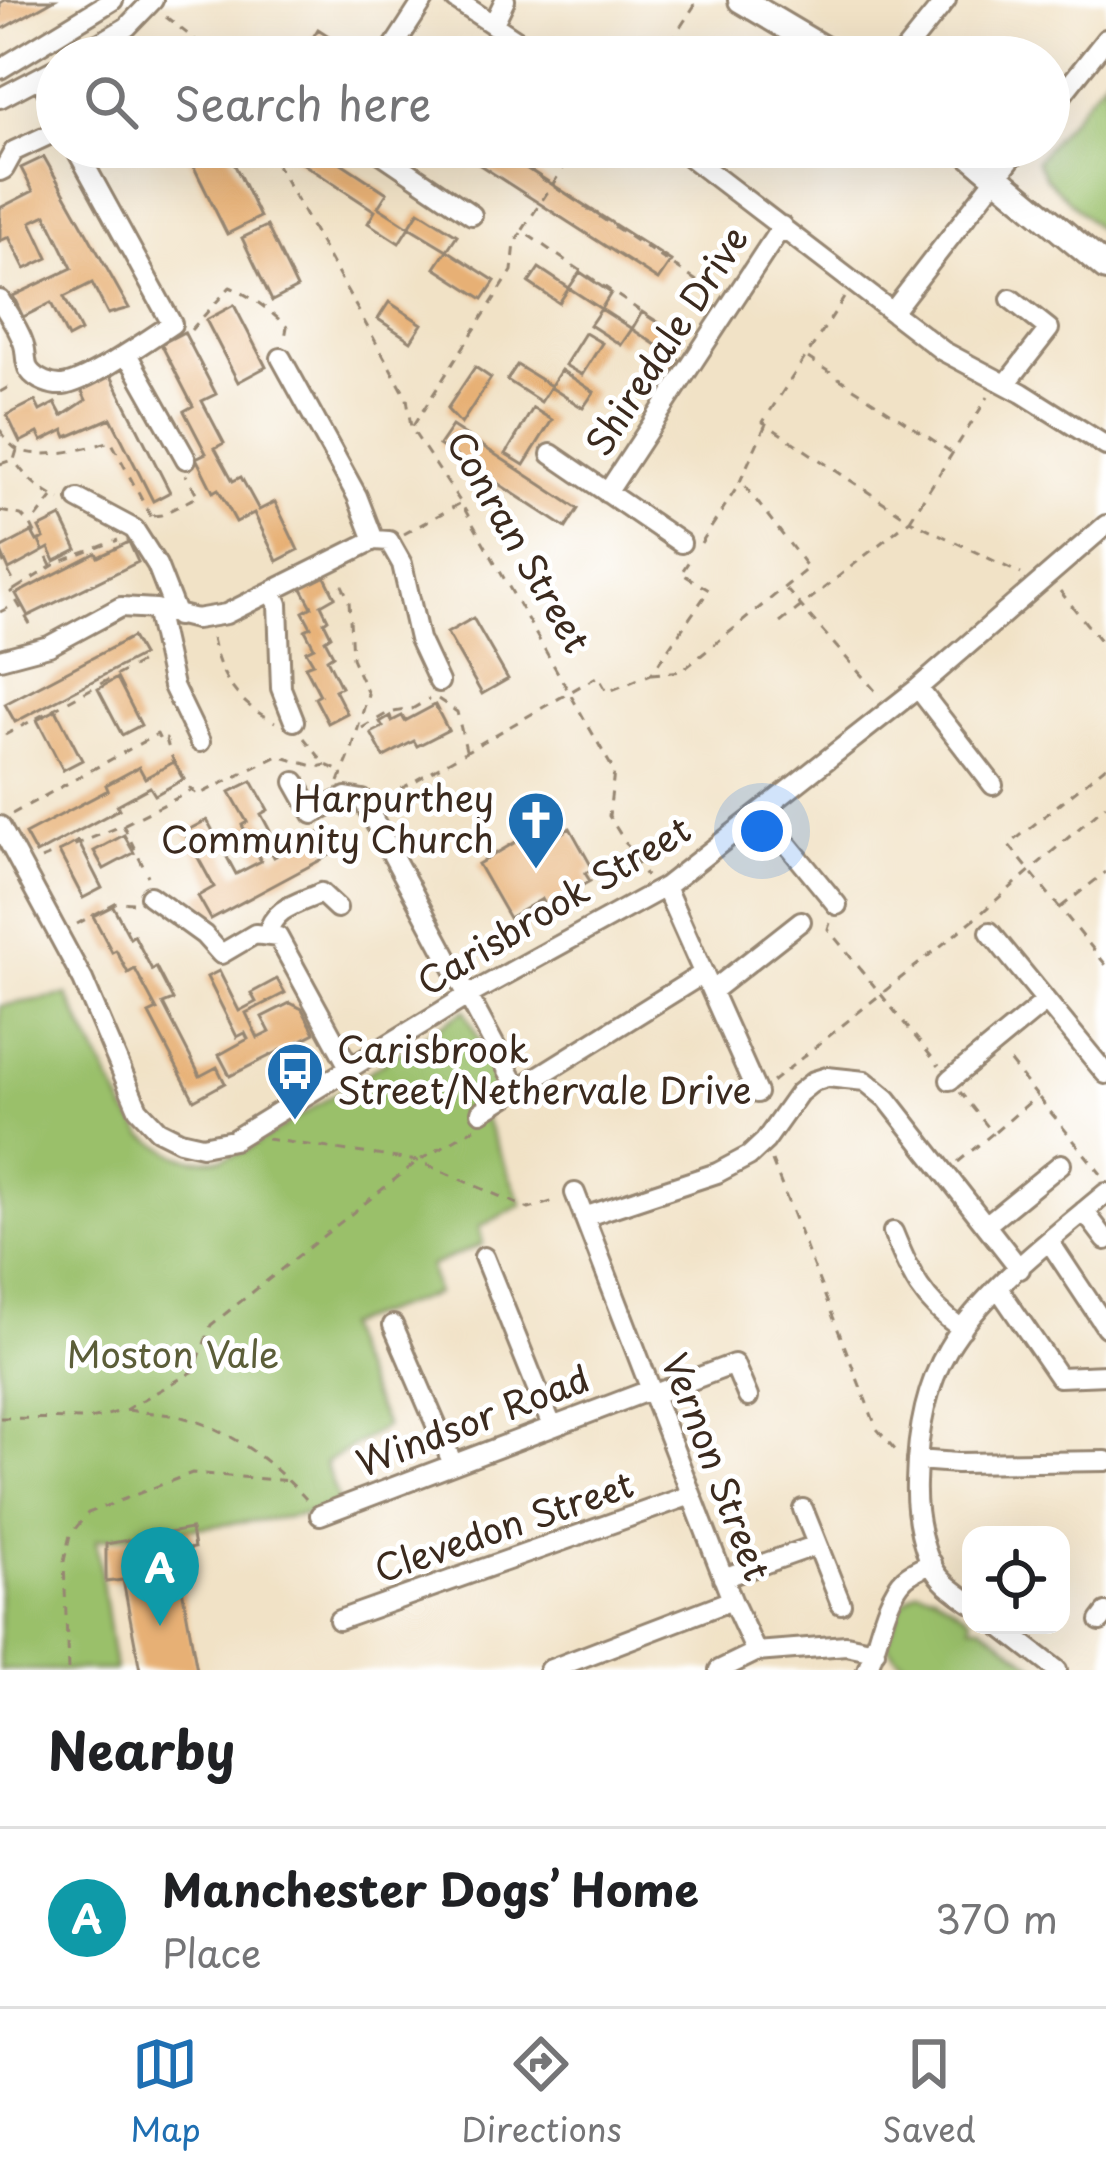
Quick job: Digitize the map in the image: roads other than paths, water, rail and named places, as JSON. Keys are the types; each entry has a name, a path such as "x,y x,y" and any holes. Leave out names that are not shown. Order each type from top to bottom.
{"main road":[{"path":"741,0 802,36"},
{"path":"987,168 1106,268"}],"street":[{"path":"54,36 113,0"},
{"path":"401,36 424,0"},
{"path":"456,0 510,36"},
{"path":"493,25 505,0"},
{"path":"915,36 937,3"},
{"path":"112,36 158,7"},
{"path":"1070,83 1106,39"},
{"path":"0,69 36,47"},
{"path":"0,98 36,79"},
{"path":"0,171 14,151 36,141"},
{"path":"0,299 24,344 30,371 60,386 127,354 172,324 87,168"},
{"path":"403,168 472,215"},
{"path":"705,168 943,351 1106,446"},
{"path":"893,311 1003,168"},
{"name":"Shiredale Drive","path":"607,493 782,226"},
{"path":"1002,382 1048,329 1011,299"},
{"path":"127,354 186,459"},
{"path":"281,358 357,496 402,564 419,639 439,682"},
{"path":"551,454 681,544"},
{"path":"89,500 138,533 158,566 177,616"},
{"name":"Carisbrook Street","path":"0,823 83,980 138,1109 168,1136 202,1146 233,1140 467,996 670,883 918,688 1106,525"},
{"path":"0,659 43,648 111,611 133,606 177,616 226,614 331,562 386,542"},
{"path":"272,591 278,604 281,688 296,724"},
{"path":"156,609 173,686 200,742"},
{"path":"918,688 993,784"},
{"path":"296,782 313,814 346,796 363,800 517,1088"},
{"path":"761,812 837,905"},
{"path":"670,883 757,1094"},
{"path":"267,935 276,914 321,892 337,908"},
{"path":"150,896 204,935 221,955 255,934 278,937 349,1067"},
{"path":"481,1112 708,982 801,921"},
{"path":"990,932 1106,1074"},
{"path":"950,1080 1046,1001"},
{"path":"1089,1054 1106,1040"},
{"path":"584,1217 717,1173 749,1156 814,1081 827,1077 865,1081 887,1100 1020,1269"},
{"path":"986,1225 1061,1164"},
{"path":"962,1596 942,1580 932,1563 917,1517 916,1460 938,1369 962,1329 998,1288 1106,1192"},
{"name":"Vernon Street","path":"575,1193 723,1578 757,1652"},
{"path":"1084,1211 1106,1240"},
{"path":"893,1232 914,1283 962,1329"},
{"path":"1049,1241 1106,1328"},
{"path":"484,1257 552,1426"},
{"path":"998,1288 1059,1377 1106,1375"},
{"path":"393,1324 453,1464"},
{"name":"Windsor Road","path":"320,1515 552,1426 734,1364 748,1397"},
{"path":"916,1460 1106,1461"},
{"name":"Clevedon Street","path":"339,1620 691,1496"},
{"path":"802,1509 841,1604"},
{"path":"723,1578 817,1546"},
{"path":"719,1670 757,1652 846,1645 875,1663 893,1597 906,1576 932,1563"},
{"path":"549,1670 732,1600"},
{"path":"1011,1634 1057,1670"}],"place":[{"name":"Harpurthey Community Church","path":"536,871"},
{"name":"Carisbrook Street/Nethervale Drive","path":"295,1122"},
{"name":"Manchester Dogs’ Home","path":"160,1626"}],"park label":[{"name":"Moston Vale","path":"173,1355"}]}
